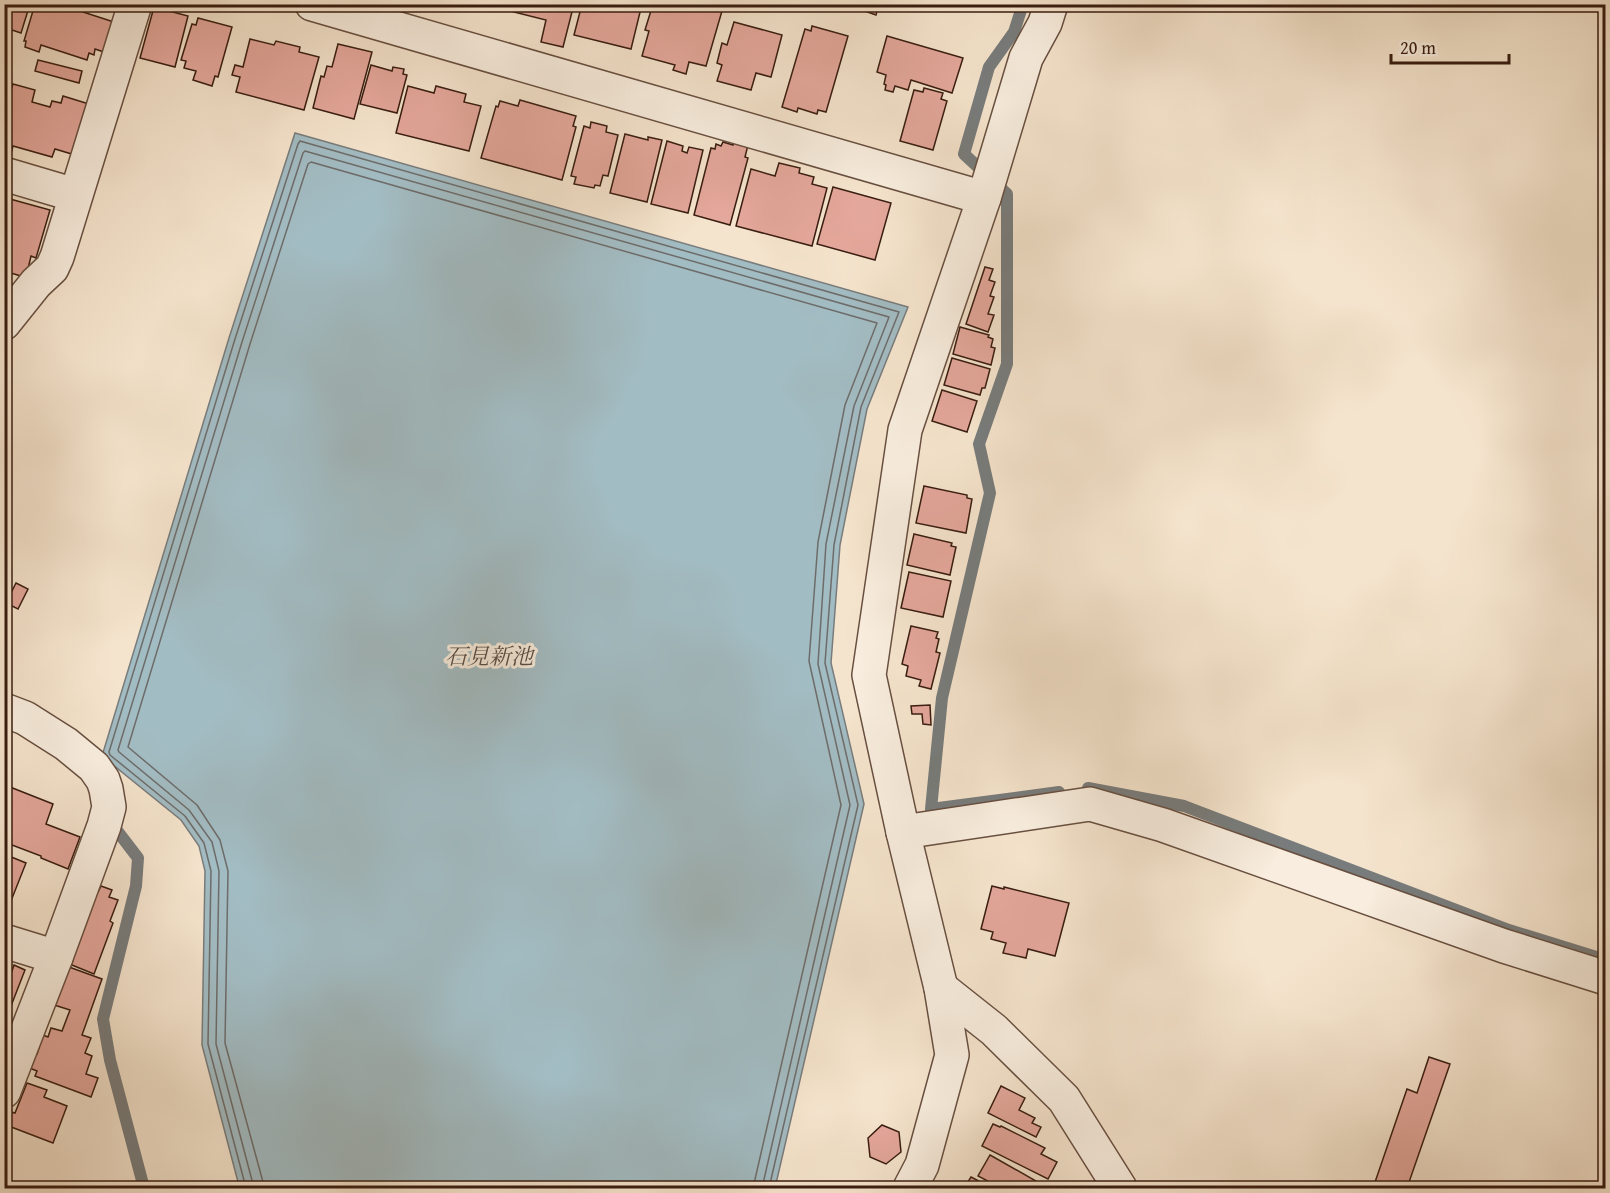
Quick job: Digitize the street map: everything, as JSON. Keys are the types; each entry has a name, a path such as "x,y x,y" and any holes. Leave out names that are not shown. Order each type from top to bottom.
{"street":[{"path":"4,323 36,283 52,268 57,257 135,4"},
{"path":"312,4 984,198"},
{"path":"910,1188 922,1165 952,1055 941,988 903,832 869,675 905,430 984,198 1026,58 1045,23 1051,4"},
{"path":"4,174 75,195"},
{"path":"4,710 25,718 66,744 94,767 103,780 109,807 56,957 4,1091"},
{"path":"903,832 1090,804 1163,825 1504,946 1605,978"},
{"path":"4,941 56,957"},
{"path":"941,988 994,1030 1064,1099 1120,1188"}],"water":[{"name":"石見新池","path":"295,133 908,307 867,409 840,545 831,663 864,804 775,1188 242,1188 238,1182 202,1045 205,871 199,846 181,820 102,756 229,338"}],"building":[{"path":"4,4 30,4 21,33 9,29 5,43"},
{"path":"35,4 82,4 85,5 83,12 117,23 107,53 95,49 94,55 89,53 87,60 41,45 39,52 25,47 26,41 24,41"},
{"path":"503,4 574,4 563,47 541,42 546,20 502,9"},
{"path":"582,4 642,4 631,49 574,35"},
{"path":"653,4 724,4 706,66 689,62 686,74 673,70 675,65 642,56 649,31 645,30"},
{"path":"845,4 879,4 876,15"},
{"path":"154,7 188,16 175,67 140,58"},
{"path":"198,18 232,27 218,77 215,76 212,86 193,80 196,71 184,68 186,61 181,60 192,24 196,25"},
{"path":"734,22 782,35 771,77 756,73 751,90 717,81 722,65 717,63 722,43 727,45"},
{"path":"812,26 848,36 826,112 818,110 817,114 798,108 797,112 782,107 805,29 811,31"},
{"path":"887,36 963,58 952,93 911,80 908,90 895,86 893,92 885,90 886,75 877,72"},
{"path":"250,39 274,45 276,41 300,47 299,52 319,57 304,110 236,92 240,77 232,75 235,65 243,67"},
{"path":"338,44 372,52 354,119 313,108 321,76 324,77 327,66 332,67"},
{"path":"38,60 82,71 79,83 35,71"},
{"path":"371,65 392,71 393,67 404,69 403,74 407,75 397,113 360,104"},
{"path":"13,84 35,90 32,102 50,107 52,101 61,103 63,96 89,104 75,155 55,149 52,157 13,146 10,157 4,155 4,112"},
{"path":"408,86 434,93 436,86 466,94 464,102 481,106 469,151 396,133"},
{"path":"924,88 943,93 941,99 947,101 933,150 900,141 914,90 923,92"},
{"path":"520,100 576,116 573,126 576,127 562,180 481,158 496,106 498,107 500,101 518,106"},
{"path":"591,122 607,126 606,132 618,135 608,176 603,175 600,186 595,185 594,188 574,184 576,177 571,176 584,126 590,128"},
{"path":"625,134 648,140 648,137 662,140 647,202 610,193"},
{"path":"735,137 749,141 745,157 748,158 730,225 694,215 711,148 715,149 716,144 721,146 723,142 733,145"},
{"path":"667,141 683,146 682,151 687,153 689,147 703,150 688,213 651,204"},
{"path":"779,163 800,168 799,173 814,177 812,184 827,188 812,246 736,226 751,169 775,176"},
{"path":"833,187 891,203 875,260 817,244"},
{"path":"10,199 50,210 36,258 31,256 27,273 23,272 21,276 4,271 4,219"},
{"path":"985,267 993,269 989,280 995,282 990,296 994,297 988,314 994,315 988,332 966,324"},
{"path":"960,327 989,335 988,337 993,339 991,347 995,348 991,365 953,354"},
{"path":"952,358 990,369 985,388 982,388 980,395 944,385"},
{"path":"942,390 977,401 967,432 932,421"},
{"path":"924,486 967,495 967,498 972,499 966,533 916,523"},
{"path":"914,534 952,543 951,546 956,547 950,575 907,565"},
{"path":"909,572 951,581 943,617 901,608"},
{"path":"16,583 28,589 18,609 6,603"},
{"path":"911,626 938,632 936,652 940,653 931,689 919,686 921,680 906,676 908,666 902,664"},
{"path":"930,705 931,725 923,724 922,714 912,714 911,706"},
{"path":"10,787 53,804 46,824 80,837 68,869 4,842 4,801"},
{"path":"4,854 26,863 9,906 4,905"},
{"path":"101,886 112,890 109,897 118,900 110,921 113,923 94,974 67,963 94,890 98,892"},
{"path":"992,886 1069,903 1055,956 1028,949 1026,958 1003,953 1006,943 991,939 993,932 981,929"},
{"path":"14,965 25,970 4,1024 4,971 11,974"},
{"path":"69,967 102,979 82,1035 91,1038 85,1053 92,1056 86,1074 98,1078 91,1097 35,1076 37,1071 27,1067 33,1053 37,1054 43,1035 48,1037 51,1028 62,1031 70,1010 51,1004"},
{"path":"1429,1057 1450,1064 1407,1188 1373,1188 1407,1089 1417,1093"},
{"path":"27,1083 47,1090 44,1097 67,1106 53,1143 6,1125 11,1112 15,1113"},
{"path":"1001,1086 1025,1098 1019,1110 1035,1118 1032,1123 1041,1127 1036,1137 988,1113"},
{"path":"993,1124 1045,1148 1041,1154 1057,1162 1048,1179 982,1146"},
{"path":"882,1125 899,1132 901,1152 886,1164 870,1157 868,1138"},
{"path":"990,1155 1036,1181 1034,1185 1042,1188 1001,1188 978,1176"},
{"path":"971,1177 992,1188 964,1188"}],"waterway":[{"path":"1023,4 1014,32 989,67 964,154 1007,194 1007,364 979,444 990,493 942,698 931,809 1059,792"},
{"path":"1088,788 1184,806 1509,930 1606,960"},
{"path":"115,828 138,858 136,886 103,1019 110,1060 144,1188"}]}
